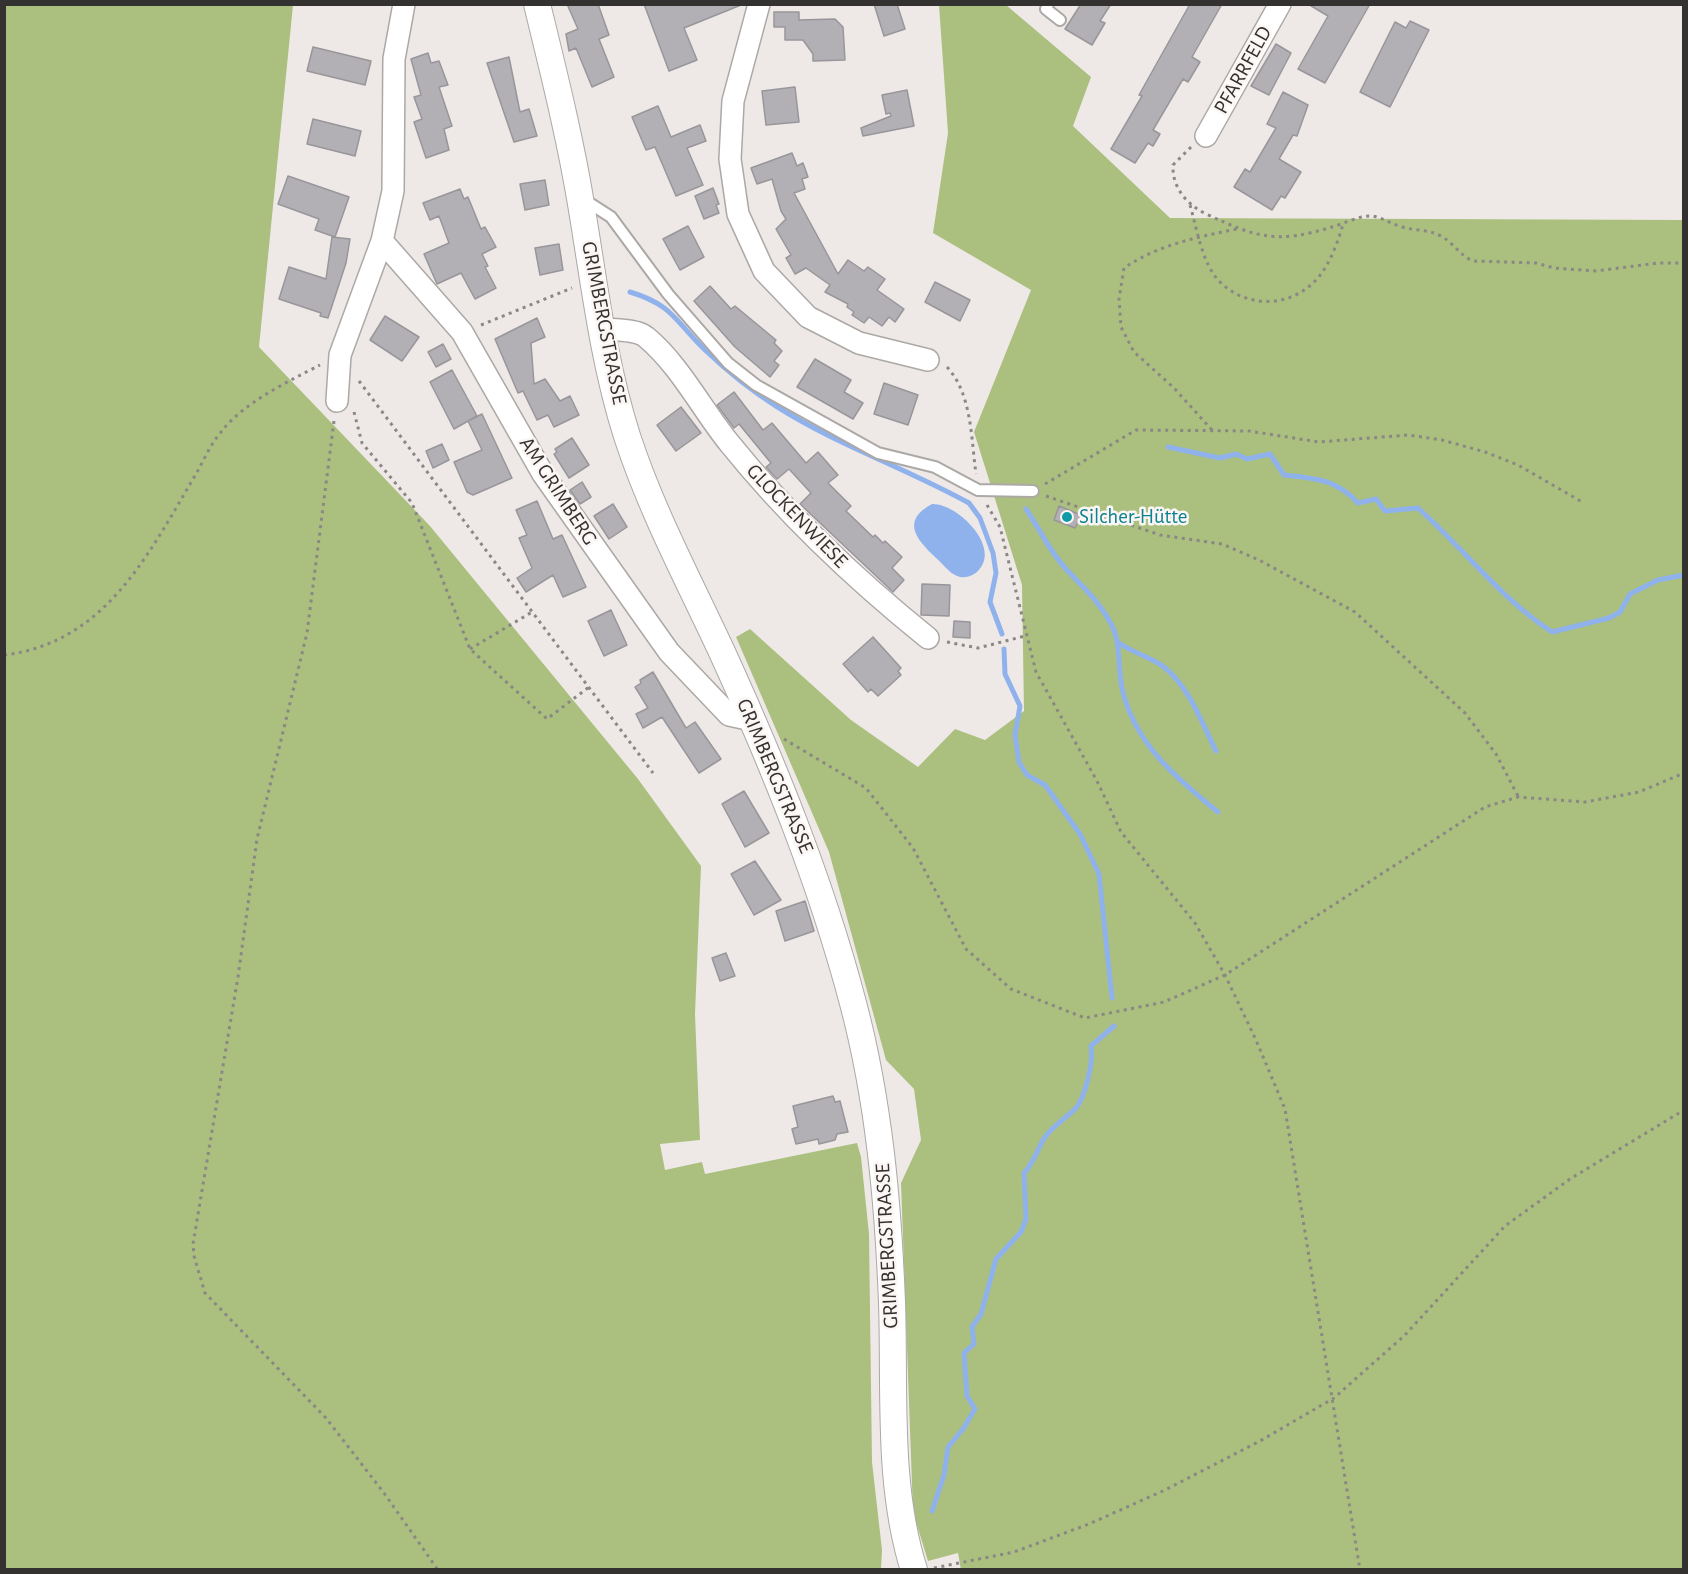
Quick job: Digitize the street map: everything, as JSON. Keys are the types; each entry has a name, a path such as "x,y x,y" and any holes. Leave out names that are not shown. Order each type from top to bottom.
{"street":[{"path":"345,406 340,355 382,241 393,191 394,59 404,4"},
{"name":"GRIMBERGSTRASSE","path":"537,4 580,198 602,329 626,432 643,479 752,720 808,855 854,1005 883,1162 892,1300 898,1494 907,1547 914,1569"},
{"path":"759,4 733,101 730,159 738,213 764,271 808,317 859,343 928,360"},
{"name":"PFARRFELD","path":"1206,136 1280,4"},
{"name":"AM GRIMBERG","path":"382,241 462,332 543,474 669,652 729,715 752,720"},
{"name":"GLOCKENWIESE","path":"602,329 644,335 663,354 730,445 801,524 882,601 928,638"}],"lane":[{"path":"1048,4 1048,13 1060,20"},
{"path":"580,198 611,217 668,294 728,363 756,385 878,453 935,467 978,490 1033,491"}],"path":[{"path":"1206,136 1173,165 1172,177 1183,198 1197,210 1239,229 1270,238 1313,233 1369,216 1402,227 1425,229 1442,237 1464,258 1473,261 1536,263 1554,268 1596,271 1658,263 1683,263"},
{"path":"1190,203 1199,237 1218,281 1233,292 1253,301 1275,303 1315,281 1339,240 1343,224"},
{"path":"1212,430 1174,388 1134,352 1121,327 1119,299 1124,268 1146,253 1199,237 1239,229"},
{"path":"462,332 594,279"},
{"path":"4,655 27,652 70,634 119,595 147,556 222,430 270,390 340,355 653,773"},
{"path":"928,360 948,367 961,385 969,419 978,490 1000,527 1036,672 1097,781 1121,832 1195,923 1225,975 1257,1040 1285,1109 1334,1398 1360,1569"},
{"path":"345,406 362,443 412,503 470,649 547,718 589,687"},
{"path":"345,406 307,633 257,839 238,977 193,1244 194,1256 205,1293 326,1418 384,1493 438,1569"},
{"path":"1033,491 1136,430 1212,430 1250,432 1319,442 1408,435 1443,440 1485,452 1518,465 1582,502"},
{"path":"1033,491 1160,535 1222,544 1259,560 1355,612 1465,713 1496,754 1518,797"},
{"path":"470,649 532,612"},
{"path":"928,638 978,648 1026,636"},
{"path":"781,737 866,788 913,848 966,949 1011,989 1085,1017 1164,1002 1225,975 1485,807 1518,797 1585,802 1639,792 1683,772"},
{"path":"930,1569 947,1563 1014,1552 1089,1524 1186,1479 1334,1398 1406,1335 1505,1226 1570,1179 1683,1110"}],"green space":[{"path":"5,4 293,5 259,347 430,526 638,779 701,866 695,1014 700,1140 660,1144 665,1170 702,1162 705,1174 857,1143 861,1157 869,1234 872,1462 882,1550 881,1569 5,1569"},
{"path":"939,5 1006,5 1091,77 1073,126 1170,218 1683,220 1683,1569 961,1570 958,1553 928,1561 913,1512 901,1183 921,1140 914,1089 886,1060 829,852 736,637 750,629 851,720 918,767 955,729 985,740 1024,711 1022,585 974,432 1031,290 933,233 948,133"}],"water":[{"path":"932,504 954,511 974,528 981,539 985,551 984,561 974,574 963,577 954,575 918,537 914,524 916,517"}],"building":[{"path":"567,4 598,4 609,35 599,39 614,77 592,87 576,48 569,51 566,34 578,29"},
{"path":"644,4 741,5 684,28 697,60 669,71"},
{"path":"874,4 897,4 905,29 884,36"},
{"path":"1081,4 1111,4 1100,21 1105,23 1092,45 1065,29"},
{"path":"1190,4 1222,4 1192,57 1200,62 1188,82 1183,79 1153,130 1160,134 1153,146 1148,143 1135,163 1111,149 1142,96 1139,95"},
{"path":"1308,4 1370,4 1325,83 1298,69 1328,16"},
{"path":"774,12 799,12 799,20 835,19 843,27 845,60 813,61 813,54 803,40 785,40 785,27 774,27"},
{"path":"1410,21 1429,30 1390,107 1360,92 1395,22 1406,28"},
{"path":"1276,44 1291,53 1269,95 1251,86"},
{"path":"313,47 371,61 365,85 307,71"},
{"path":"428,53 431,63 439,61 448,85 439,87 452,126 444,129 449,150 426,158 414,122 422,119 414,97 421,95 411,59"},
{"path":"509,57 520,112 529,109 537,136 514,142 487,63"},
{"path":"795,87 799,122 766,125 762,91"},
{"path":"907,90 914,126 863,136 861,128 891,116 890,113 886,114 882,95"},
{"path":"1283,92 1308,105 1297,136 1293,135 1279,159 1301,172 1285,198 1281,196 1272,210 1234,187 1245,169 1250,172 1276,128 1267,124"},
{"path":"658,106 671,137 700,125 706,141 687,148 703,185 676,196 655,147 646,150 632,117"},
{"path":"313,119 361,131 355,156 307,144"},
{"path":"792,153 797,166 803,163 808,177 802,179 805,189 794,193 838,274 848,260 864,271 868,267 885,279 877,290 904,309 895,322 889,317 882,326 869,317 864,323 852,315 854,312 847,307 848,304 825,292 830,285 806,268 795,274 786,258 791,255 776,229 786,219 781,211 772,179 757,184 751,168"},
{"path":"288,176 349,197 335,237 315,230 319,219 278,204"},
{"path":"545,180 549,205 525,210 520,184"},
{"path":"713,188 719,204 716,205 719,213 704,219 695,196"},
{"path":"460,189 464,199 468,197 481,229 485,227 496,247 482,254 488,266 485,267 496,288 475,299 461,273 437,284 424,254 449,243 439,216 430,220 423,203"},
{"path":"688,226 704,257 680,270 663,239"},
{"path":"332,237 350,239 346,263 328,318 320,316 321,313 279,299 289,267 326,279"},
{"path":"559,244 563,270 540,275 535,248"},
{"path":"935,282 970,300 960,321 925,302"},
{"path":"710,286 731,309 735,306 776,340 774,343 782,351 774,361 779,365 770,377 735,347 694,301"},
{"path":"385,316 419,337 402,361 370,340"},
{"path":"537,318 545,337 531,343 534,384 545,379 560,401 570,396 579,415 554,427 548,415 537,420 523,391 518,393 495,339"},
{"path":"443,344 451,359 436,367 428,352"},
{"path":"815,359 851,380 844,392 863,403 853,419 797,387"},
{"path":"452,370 477,416 454,429 430,382"},
{"path":"884,383 918,395 908,425 874,414"},
{"path":"734,392 763,430 772,423 806,463 818,452 838,475 828,483 851,506 846,511 873,537 875,535 883,543 885,541 902,557 892,568 904,580 893,592 800,504 811,493 789,469 777,479 766,467 771,463 739,424 734,428 717,405"},
{"path":"681,407 701,433 676,451 657,425"},
{"path":"482,414 512,478 473,495 467,492 454,462 482,450 468,421"},
{"path":"572,438 589,465 569,478 554,454 557,452 555,449"},
{"path":"442,444 449,460 433,468 426,451"},
{"path":"582,482 591,497 580,504 570,490"},
{"path":"537,501 553,539 562,535 586,587 563,597 553,575 526,592 517,578 532,568 519,538 527,535 516,510"},
{"path":"613,504 627,527 609,539 594,516"},
{"name":"Silcher-Hütte","path":"1059,506 1081,515 1075,528 1054,520"},
{"path":"922,584 950,585 949,616 921,615"},
{"path":"611,610 627,645 604,656 588,621"},
{"path":"954,621 970,622 970,638 953,637"},
{"path":"873,637 901,668 898,671 901,675 878,696 871,689 868,692 843,664"},
{"path":"653,672 686,728 695,722 721,759 699,773 662,717 643,728 636,714 648,708 635,687 641,683 640,680"},
{"path":"744,791 769,833 745,847 722,804"},
{"path":"755,861 781,900 754,915 731,874"},
{"path":"805,901 814,931 785,941 776,911"},
{"path":"726,953 735,976 720,981 712,958"},
{"path":"833,1096 835,1102 840,1101 848,1132 837,1134 835,1140 819,1144 818,1139 796,1144 792,1129 798,1127 793,1106"}],"waterway":[{"path":"630,292 665,308 721,365 776,406 823,433 969,503 980,518 993,553 996,573 990,602 1002,634"},
{"path":"1168,447 1220,458 1236,454 1247,459 1270,454 1284,475 1333,484 1358,503 1376,499 1385,511 1418,508 1499,589 1533,619 1552,632 1609,618 1620,612 1630,594 1658,580 1684,575"},
{"path":"1026,509 1055,555 1095,600 1110,622 1119,654 1122,688 1136,726 1172,772 1218,812"},
{"path":"1119,643 1159,664 1173,675 1188,695 1216,751"},
{"path":"1004,649 1005,674 1020,706 1015,735 1019,762 1027,775 1045,785 1080,834 1099,874 1112,998"},
{"path":"932,1511 944,1475 948,1447 963,1429 975,1409 967,1396 964,1353 974,1344 972,1327 981,1314 996,1259 1021,1232 1026,1219 1024,1173 1045,1137 1076,1108 1090,1069 1091,1046 1114,1026"}],"place":[{"name":"Silcher-Hütte","path":"1067,517"}]}
